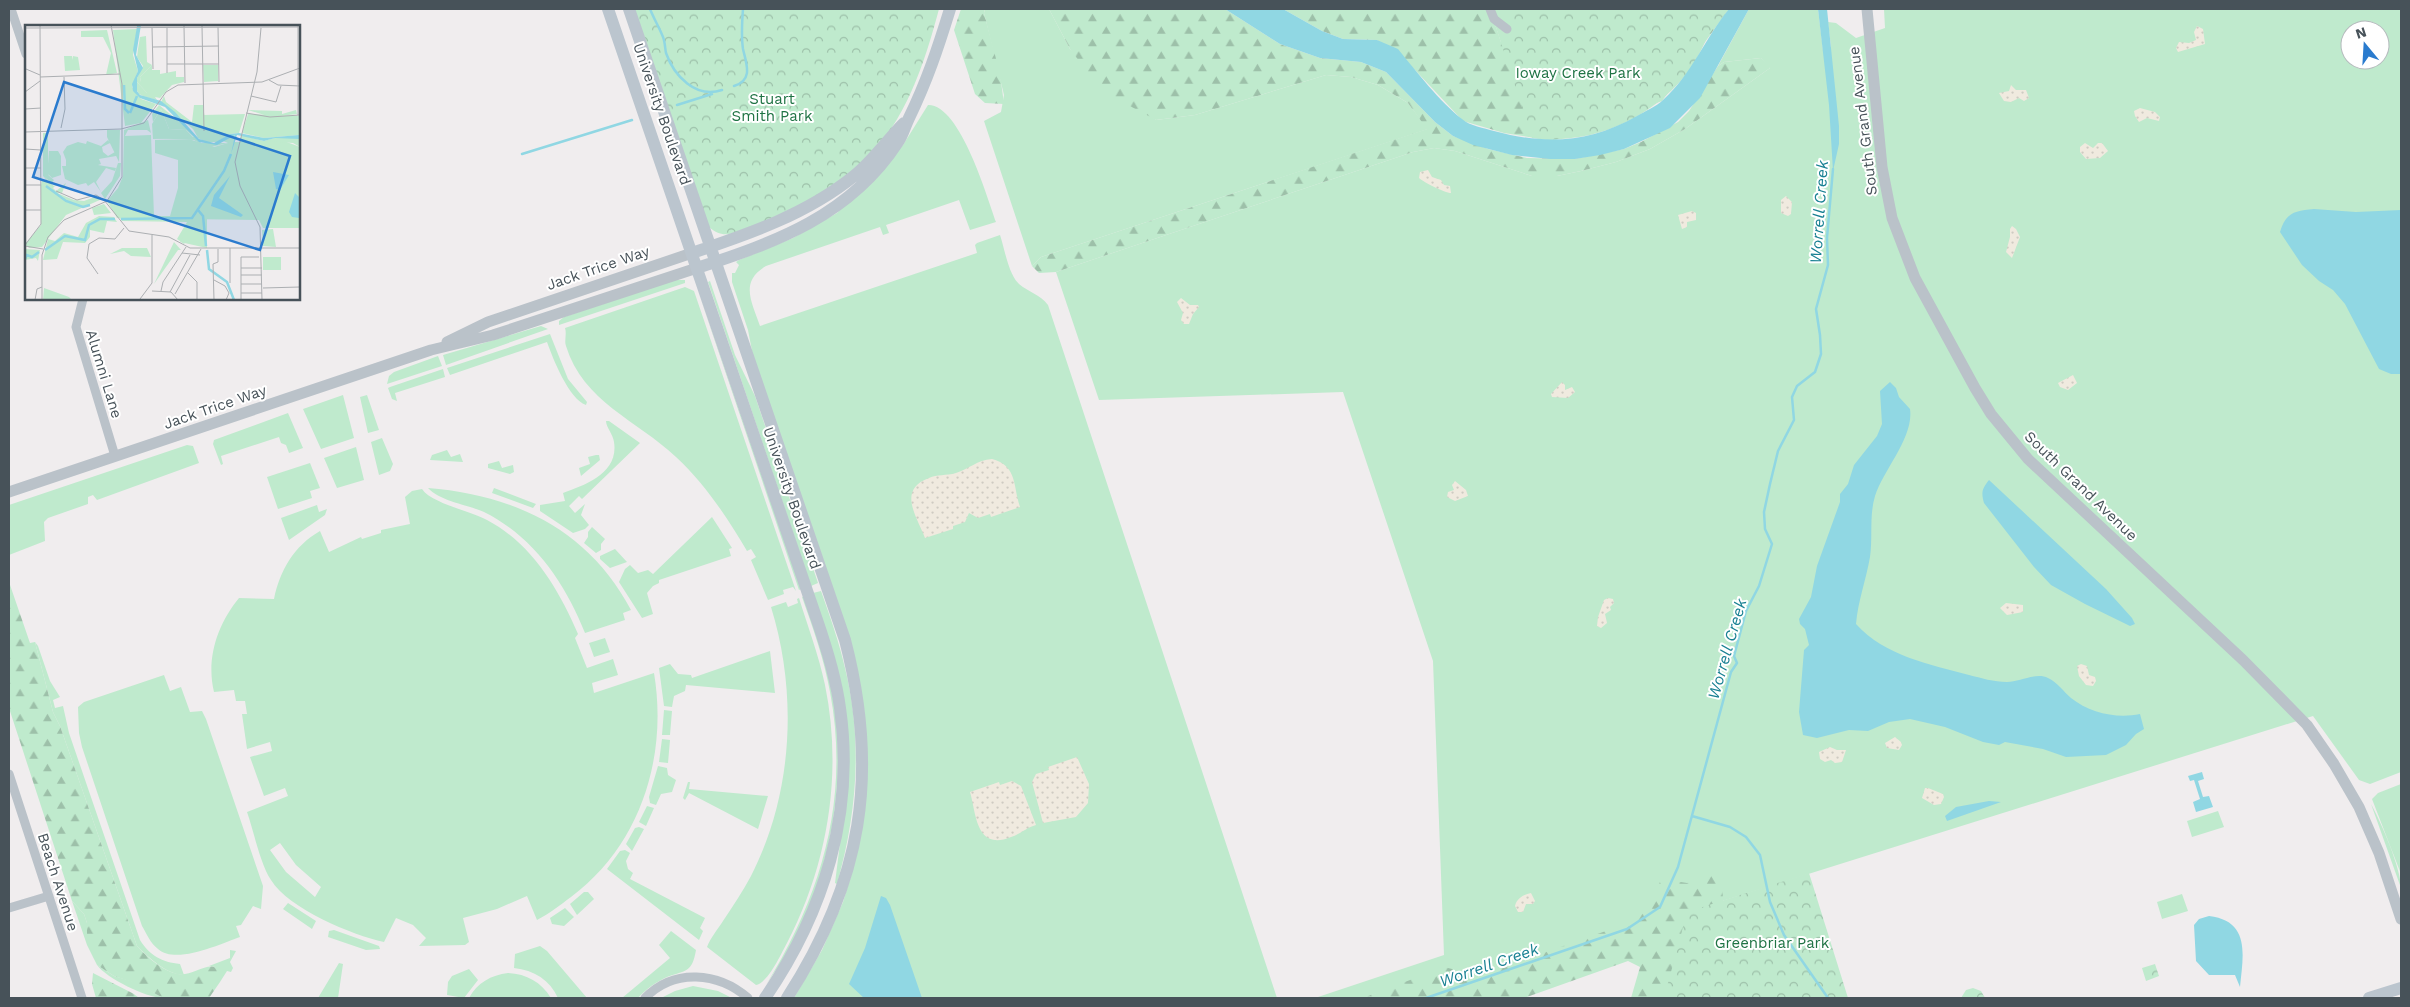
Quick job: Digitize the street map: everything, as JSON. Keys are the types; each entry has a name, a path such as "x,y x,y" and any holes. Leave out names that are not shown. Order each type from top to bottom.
{"main road":[{"name":"University Boulevard","path":"608,9 827,650 838,692 843,734 841,807 834,851 809,923 792,958 765,998"},
{"name":"University Boulevard","path":"629,9 844,640 859,702 862,733 860,808 853,855 830,924 787,998"},
{"path":"697,268 788,235 831,211 883,162 899,142 930,73 950,9"},
{"path":"692,252 786,218 838,188 869,163 910,118"},
{"path":"2369,998 2401,988"}],"street":[{"path":"11,9 25,51"},
{"path":"1490,9 1494,19 1507,30"},
{"name":"South Grand Avenue","path":"1867,9 1884,186 1897,232 1921,289 1975,388 1991,414 2028,460 2219,637 2307,725 2334,764 2360,807 2379,853 2401,919"},
{"name":"Jack Trice Way","path":"431,350 488,322 692,252"},
{"name":"Jack Trice Way","path":"9,492 431,350 502,332 697,268"},
{"name":"Alumni Lane","path":"82,300 76,327 115,456"},
{"name":"Beach Avenue","path":"9,774 82,998"},
{"path":"9,908 49,896"},
{"path":"645,998 668,982 700,976 723,982 748,998"}],"green space":[{"name":"Stuart Smith Park","path":"633,9 939,9 920,71 902,111 878,147 863,163 841,181 797,208 773,219 727,234 719,233 709,227"},
{"path":"961,9 985,9 984,13 1000,74 1004,104 985,103 975,94 954,30"},
{"path":"985,9 1049,9 1070,49 1156,120 1195,115 1326,75 1351,77 1378,85 1408,103 1428,129 1041,257 1032,266 984,121 1001,112 1004,95 984,13"},
{"path":"1049,9 1225,9 1280,44 1320,58 1361,62 1386,72 1435,122 1453,136 1488,149 1527,158 1575,159 1624,149 1678,122 1689,111 1718,66 1724,62 1761,58 1770,68 1685,129 1650,149 1616,162 1557,176 1532,176 1455,151 1434,148 1413,152 1056,272 1039,273 1032,266 1041,257 1427,129 1408,103 1378,85 1351,77 1326,75 1195,115 1156,120 1102,91 1070,49"},
{"path":"1283,9 1490,9 1501,42 1729,9 1662,101 1553,141 1504,133 1463,121 1415,70 1377,40 1343,39 1322,31"},
{"name":"Ioway Creek Park","path":"1490,9 1729,9 1708,36 1695,62 1685,76 1653,106 1616,126 1596,133 1575,138 1554,139 1532,138"},
{"path":"1749,9 1818,9 1823,50 1831,47 1828,22 1836,23 1856,38 1885,28 1884,9 2401,9 2401,772 2370,784 2359,780 2313,716 1687,912 1444,997 1392,988 1363,998 1315,998 1444,955 1433,661 1343,392 1099,400 1056,272 1413,152 1434,148 1455,151 1532,176 1557,176 1616,162 1650,149 1685,129 1770,68 1761,58 1724,62 1718,66"},
{"path":"928,105 940,109 951,119 961,135 971,154 996,222 970,230 959,200 886,225 889,233 883,235 880,227 766,266 758,272 750,286 751,301 760,326 977,253 975,245 977,243 1000,235 1009,268 1015,279 1048,305 1277,998 794,998 822,950 843,902 851,876 865,720 753,356 748,330 732,282 732,273 735,273 739,265 736,262 739,260 793,238 837,213 903,145"},
{"path":"674,280 685,280 685,283 559,325 559,321 564,317"},
{"path":"710,281 735,355 755,396 818,583 811,586 708,282"},
{"path":"685,287 694,291 796,591 793,587 783,590 784,594 768,600 751,560 756,557 751,549 747,551 706,490 676,457 598,396 585,382 574,365 565,344 565,328"},
{"path":"697,288 801,589 799,590"},
{"path":"541,326 548,329 446,365 443,355"},
{"path":"550,334 568,379 587,402 586,405 568,387 557,368 547,342 450,375 447,368"},
{"path":"438,356 442,366 387,384 389,376 394,372"},
{"path":"443,369 445,377 395,393 397,401 392,399 388,388"},
{"path":"343,395 354,438 321,449 303,409"},
{"path":"367,395 379,430 368,433 360,397"},
{"path":"288,413 303,448 289,453 286,445 281,443 279,437 221,456 223,464 221,465 213,444 214,440"},
{"path":"606,421 609,421 640,443 582,499 579,496 569,506 575,513 585,504 581,515 589,525 585,529 573,533 540,511 540,505 565,501 563,493 590,482 606,470 614,453 614,442"},
{"path":"382,438 393,464 390,471 379,475 371,442"},
{"path":"187,445 193,446 199,463 97,500 93,495 88,497 88,504 48,518 44,522 45,541 9,555 9,505"},
{"path":"356,447 364,480 337,488 324,458"},
{"path":"447,450 451,457 460,454 463,462 430,460 432,455"},
{"path":"599,455 600,460 581,476 579,468 590,464 588,457"},
{"path":"499,461 502,468 513,465 514,472 510,474 488,468 488,464"},
{"path":"310,463 320,488 310,491 312,498 278,509 267,477"},
{"path":"428,488 460,492 491,499 519,509 546,522 571,538 594,558 614,582 631,610 623,613 625,620 585,633 577,614 557,579 533,548 518,534 484,512 439,496"},
{"path":"494,488 536,504 533,508 492,493"},
{"path":"422,489 442,503 487,520 517,541 530,554 562,600 578,634 575,638 587,668 613,659 618,675 592,683 594,693 654,673 657,704 657,736 652,767 644,797 632,825 615,852 595,876 571,897 537,920 527,896 497,909 463,918 469,942 465,945 419,946 426,938 413,925 396,918 384,942 371,939 339,927 306,911 280,891 267,873 247,812 288,796 285,788 264,796 250,757 272,751 270,742 247,749 242,714 247,714 245,701 236,701 234,690 214,692 212,680 211,667 215,643 225,619 239,598 274,599 284,569 296,551 320,531 329,552 361,537 362,539 381,533 381,530 410,524 405,497 412,491","holes":["280,843 296,865 321,887 315,897 286,872 270,850"]},
{"path":"317,505 319,512 327,509 325,515 289,540 281,518"},
{"path":"712,517 732,548 729,549 731,556 659,580 659,583 653,586 647,593 653,614 642,618 619,582 625,569 630,565 638,573 648,570 653,574"},
{"path":"592,527 605,539 601,544 601,550 596,553 584,543"},
{"path":"615,549 627,562 610,568 600,559 600,556"},
{"path":"9,582 30,643 35,642 53,712 60,726 137,946 161,967 178,974 211,966 216,968 219,973 220,982 209,998 163,998 138,984 114,976 97,965 87,945 87,923 84,914 72,901 9,708"},
{"path":"821,591 837,639 851,695 856,750 853,804 844,857 837,884 835,883 848,779 813,593"},
{"path":"804,596 826,663 834,703 838,764 836,794 826,854 818,883 796,939 766,985 786,951 816,880 826,844 833,807 836,770 835,731 830,692 814,632 802,597"},
{"path":"799,598 817,652 825,685 830,718 832,784 822,850 813,882 801,913 774,967 761,983 756,985 707,947 751,876 776,812 783,778 788,709 780,640 771,607 786,602 788,607 798,603 797,599"},
{"path":"605,638 610,652 594,657 589,643"},
{"path":"35,642 50,681 60,697 53,700 55,708 63,706 69,733 140,940 157,957 168,962 180,964 184,975 165,969 137,946 60,726 53,712"},
{"path":"770,651 775,693 686,685 685,691 674,696 672,707 664,706 659,668 670,664 678,674 691,675 692,678"},
{"path":"164,675 170,691 181,687 190,712 202,711 206,719 263,886 261,909 253,906 241,925 236,926 240,937 198,952 176,955 166,953 155,947 142,926 79,733 78,707 84,702"},
{"path":"664,710 672,711 670,735 662,735"},
{"path":"662,739 670,740 668,763 659,762"},
{"path":"658,766 667,768 668,775 676,780 672,792 661,794 656,805 650,803 649,797"},
{"path":"688,782 690,782 689,789 768,796 758,829 689,793 685,800 683,798"},
{"path":"2401,784 2401,874 2372,799 2378,793"},
{"path":"2371,804 2394,857 2401,888"},
{"path":"647,806 654,808 646,826 639,822"},
{"path":"2218,811 2224,827 2192,837 2187,821"},
{"path":"635,828 644,829 632,851 626,844"},
{"path":"625,850 630,853 626,861 628,869 633,873 630,879 705,918 700,928 703,931 699,940 607,869 620,851"},
{"path":"1714,872 1722,880 1724,924 1707,998 1631,998 1640,967 1628,961 1524,998 1363,998 1444,967 1452,969 1460,977 1472,978 1623,925 1652,904 1661,879 1687,883"},
{"name":"Greenbriar Park","path":"1809,873 1848,998 1664,998 1687,912"},
{"path":"584,892 588,892 594,899 577,915 570,904"},
{"path":"2182,894 2188,911 2162,919 2157,902"},
{"path":"72,901 84,914 87,923 87,945"},
{"path":"288,903 316,921 312,929 283,909"},
{"path":"565,908 574,917 564,926 552,924 550,918"},
{"path":"334,930 379,946 380,949 366,950 328,937 329,931"},
{"path":"671,931 696,950 690,967 659,981 638,998 622,998 670,958 659,945"},
{"path":"540,946 547,951 587,998 558,998 546,981 528,971 514,968 515,954"},
{"path":"230,950 236,951 230,962 233,968 231,972 227,971 220,982 215,967 209,966 230,958"},
{"path":"339,963 343,964 338,998 318,998"},
{"path":"2155,964 2159,976 2146,981 2142,968"},
{"path":"97,965 114,976 138,983 163,998 147,995 127,986 109,976"},
{"path":"469,969 478,980 464,998 447,995 448,982 452,976"},
{"path":"93,973 139,998 96,998 92,984"},
{"path":"508,973 521,975 533,980 543,987 551,998 469,998 480,984 496,976"},
{"path":"693,986 718,991 732,998 661,998 675,991"},
{"path":"1973,988 1981,991 1985,998 1961,998 1966,990"}],"sand":[{"path":"2197,26 2203,29 2205,44 2178,52 2176,48 2179,42 2189,43 2196,40 2194,32"},
{"path":"2011,85 2016,90 2026,90 2029,98 2024,101 2019,98 2011,102 2004,101 1999,93 2009,91"},
{"path":"2140,108 2155,112 2160,117 2159,121 2147,118 2139,122 2134,111"},
{"path":"2085,143 2093,148 2098,143 2102,143 2108,151 2100,158 2086,159 2080,152 2080,147"},
{"path":"1428,170 1432,177 1441,180 1444,185 1450,186 1451,193 1434,187 1419,178 1420,172"},
{"path":"1786,196 1792,202 1791,214 1788,216 1781,213 1781,200"},
{"path":"1692,211 1696,213 1696,220 1687,222 1687,227 1682,229 1678,215"},
{"path":"2012,226 2020,237 2012,258 2006,252"},
{"path":"1181,298 1190,305 1198,305 1199,307 1193,314 1189,324 1184,324 1181,320 1183,313 1177,302"},
{"path":"2073,375 2077,383 2068,390 2060,387 2058,383"},
{"path":"1562,382 1565,385 1565,390 1572,387 1575,392 1568,398 1552,397 1551,394"},
{"path":"992,459 1000,462 1010,472 1020,507 991,517 990,514 978,518 969,513 965,522 953,526 953,529 925,538 912,505 911,497 913,490 919,483 932,477 956,473 982,461"},
{"path":"1455,481 1466,490 1468,496 1455,501 1447,497 1448,492 1454,490 1452,485"},
{"path":"1608,598 1613,599 1614,603 1610,607 1611,610 1605,614 1607,623 1601,628 1597,626 1598,617 1604,600"},
{"path":"2006,603 2023,605 2023,612 2007,615 2000,608"},
{"path":"2081,664 2087,666 2089,675 2095,677 2096,681 2093,686 2086,685 2079,676 2077,666"},
{"path":"1895,737 1902,745 1899,750 1887,748 1885,743"},
{"path":"1830,747 1837,750 1846,750 1842,762 1835,763 1831,760 1825,762 1820,759 1819,752"},
{"path":"1077,757 1089,784 1088,803 1076,817 1043,823 1032,782 1036,774 1049,770 1048,767"},
{"path":"1012,781 1021,786 1036,825 1011,837 999,840 990,839 979,827 970,792 999,782 1000,785"},
{"path":"1925,788 1943,794 1944,797 1941,804 1934,805 1922,798"},
{"path":"1531,893 1535,901 1533,904 1526,904 1523,912 1518,912 1515,906 1517,901"}],"water":[{"path":"1225,9 1283,9 1322,31 1343,39 1377,40 1398,49 1437,95 1465,121 1513,135 1549,140 1567,139 1602,132 1657,105 1682,79 1729,9 1749,9 1700,98 1670,128 1624,149 1575,159 1550,159 1512,155 1473,145 1453,136 1435,122 1386,72 1361,62 1320,58 1280,44"},
{"path":"1818,9 1827,9 1839,126 1839,144 1833,171 1829,105"},
{"path":"2314,209 2356,212 2401,210 2401,374 2391,374 2379,369 2345,304 2333,290 2319,281 2302,265 2280,232 2288,216 2296,212"},
{"path":"1890,382 1896,388 1899,397 1910,409 1910,420 1903,442 1875,496 1872,511 1870,557 1858,607 1856,624 1880,644 1923,662 1997,681 2012,682 2043,676 2054,682 2071,698 2087,708 2104,714 2122,716 2140,714 2144,729 2136,734 2126,745 2106,755 2066,757 2043,749 2005,742 1999,745 1983,742 1945,727 1910,719 1889,722 1868,731 1849,730 1817,738 1803,735 1799,712 1804,650 1809,645 1805,629 1800,624 1799,619 1811,597 1817,566 1840,502 1840,494 1848,484 1854,465 1877,436 1882,424 1880,391"},
{"path":"1989,480 2106,589 2132,618 2135,624 2130,626 2051,585 2034,567 1984,503 1983,491"},
{"path":"2202,772 2204,779 2198,781 2203,797 2209,796 2213,807 2196,812 2193,802 2200,799 2194,780 2190,781 2188,776"},
{"path":"1989,801 2001,802 1947,821 1945,816 1956,807"},
{"path":"881,896 886,898 890,905 922,998 864,998 849,984 865,948"},
{"path":"2209,916 2223,919 2238,932 2243,952 2240,987 2235,975 2209,975 2196,961 2194,925 2199,919"}],"waterway":[{"path":"650,9 663,37 666,53 674,70 680,77 687,84 703,91 722,90"},
{"path":"734,86 744,80 747,70 742,39 743,9"},
{"path":"677,105 712,94"},
{"path":"522,154 632,120"},
{"name":"Worrell Creek","path":"1426,998 1627,929 1660,907 1678,867 1731,672 1737,663 1734,656 1746,611 1759,586 1772,544 1765,529 1764,512 1778,451 1794,420 1792,397 1797,386 1815,372 1821,354 1816,309 1828,265 1827,238 1833,169"},
{"path":"1692,816 1730,827 1746,837 1760,855 1770,902 1784,935 1828,998"}]}
